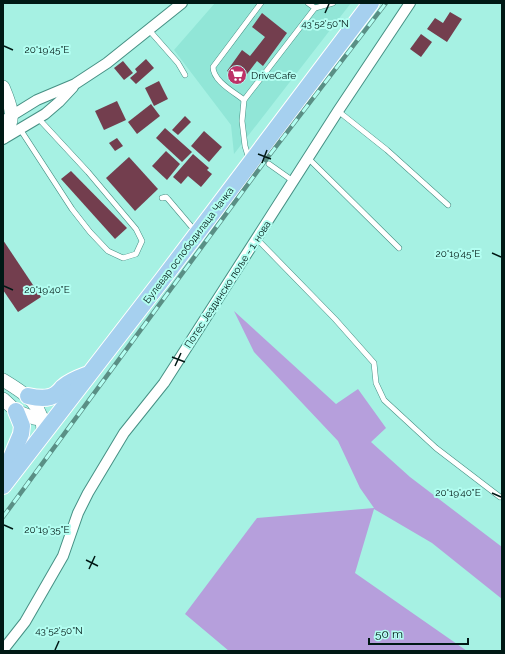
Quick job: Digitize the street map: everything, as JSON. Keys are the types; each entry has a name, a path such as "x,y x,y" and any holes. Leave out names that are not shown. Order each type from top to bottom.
{"main road":[{"name":"Булевар ослободилаца Чачка","path":"4,485 47,424 90,374 371,3"},
{"path":"28,396 48,398 55,395 76,378 90,374"},
{"path":"4,485 8,465 19,442 22,426 16,411"}],"street":[{"path":"3,138 38,118 59,102 76,84 149,30 182,3"},
{"name":"Потес Јездинско поље - 1. нова","path":"3,650 25,622 63,556 78,513 88,493 124,433 164,382 338,111 410,3"},
{"path":"7,118 37,100 76,84"},
{"path":"3,87 11,106 7,118 10,125 3,138"},
{"path":"3,380 28,396 47,424"},
{"path":"3,399 16,411 47,424"}],"lane":[{"path":"244,100 221,82 213,71 213,67 262,3"},
{"path":"308,3 315,8"},
{"path":"250,162 243,132 242,110 244,100 315,8 333,3"},
{"path":"149,30 178,63 185,75"},
{"path":"338,111 386,150 448,205"},
{"path":"20,129 72,209 94,237 108,251 123,258 136,254 142,241 136,229 88,172 38,118"},
{"path":"308,158 399,248"},
{"path":"269,164 293,181"},
{"path":"162,198 166,197 168,199 197,233"},
{"path":"257,239 335,319 374,363 376,383 384,400 436,448 500,497"}],"shaded area":[{"path":"215,3 351,3 234,154 231,125 174,50"},
{"path":"234,311 336,404 358,389 386,428 371,442 410,477 502,547 502,599 432,543 374,509 355,573 467,651 229,651 185,614 257,518 374,508 360,488 338,441 254,352"}],"building":[{"path":"450,12 462,19 447,42 427,29 435,18 443,23"},
{"path":"262,13 287,33 263,66 257,61 241,82 227,71 242,50 250,56 265,37 252,27"},
{"path":"421,34 432,42 421,57 410,49"},
{"path":"146,59 154,68 136,84 130,78 137,72 135,69"},
{"path":"123,61 133,73 124,80 114,68"},
{"path":"159,81 168,99 154,106 145,88"},
{"path":"117,101 126,120 104,130 95,111"},
{"path":"151,104 160,116 137,134 128,122"},
{"path":"185,116 191,122 178,135 172,130"},
{"path":"165,128 192,152 182,162 156,138"},
{"path":"204,131 222,147 209,162 191,146"},
{"path":"117,138 123,146 115,151 109,143"},
{"path":"166,151 180,164 167,180 152,166"},
{"path":"193,154 209,168 207,170 212,174 201,187 188,176 181,184 173,177"},
{"path":"129,157 158,189 135,211 106,178"},
{"path":"71,171 127,228 115,239 61,179"},
{"path":"3,240 41,297 18,312 3,290"}],"railway":[{"path":"3,517 265,161 386,3"}],"place":[{"name":"DriveCafe","path":"237,75"}]}
